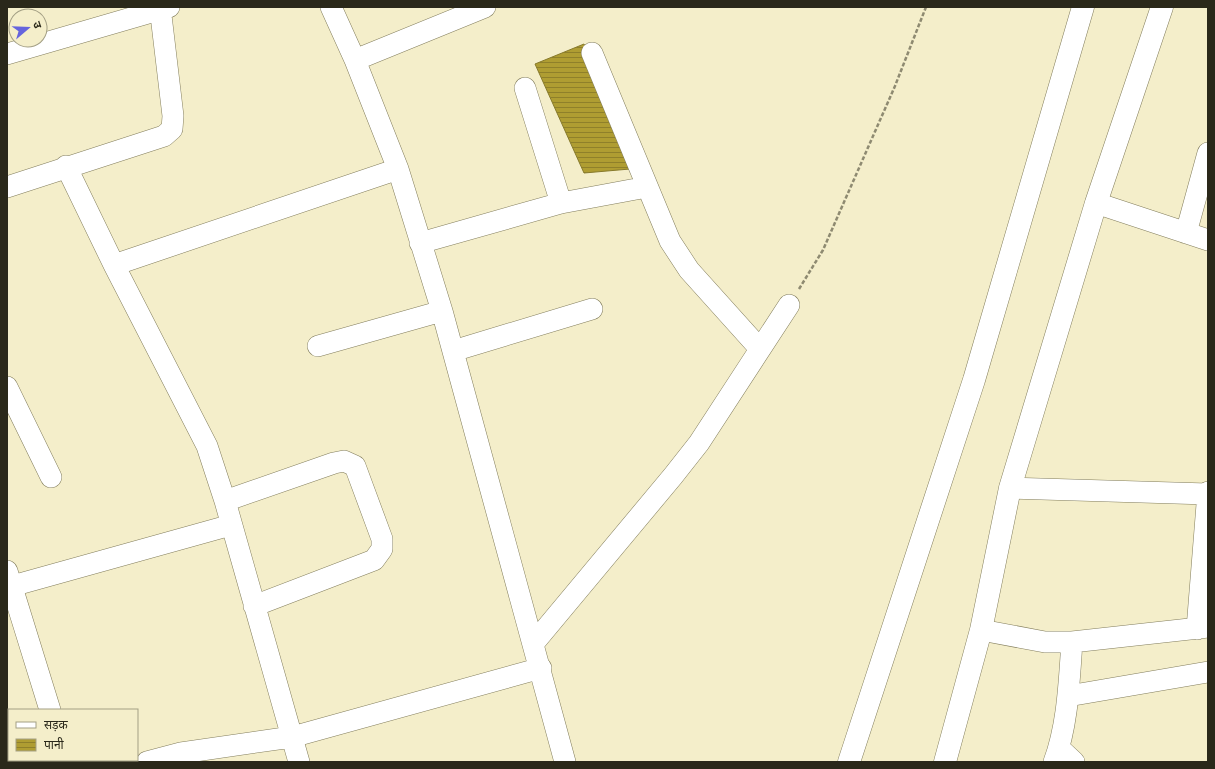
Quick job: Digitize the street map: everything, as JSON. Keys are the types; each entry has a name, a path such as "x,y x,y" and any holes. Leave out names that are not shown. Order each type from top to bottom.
{"street":[{"path":"331,7 355,60 398,169 442,311 533,644 541,668 565,762"},
{"path":"355,60 485,7"},
{"path":"849,762 974,380 1083,7"},
{"path":"945,762 981,630 1010,488 1096,203 1162,7"},
{"path":"7,54 163,8 172,116 172,129 164,136 7,186"},
{"path":"592,53 670,241 689,270 760,348"},
{"path":"525,88 561,203"},
{"path":"1186,233 1208,153"},
{"path":"66,166 114,265 207,446 225,501 299,762"},
{"path":"114,265 398,169"},
{"path":"420,243 561,203 647,187"},
{"path":"1096,203 1208,240"},
{"path":"533,644 673,476 698,442 789,305"},
{"path":"453,351 592,309"},
{"path":"318,346 442,311"},
{"path":"7,388 51,477"},
{"path":"225,501 334,463 344,461 355,466 382,539 382,549 374,560 254,606"},
{"path":"981,630 1045,642 1072,642 1202,628 1208,493 1010,488"},
{"path":"50,709 9,578 231,525"},
{"path":"1072,642 1068,696 1056,755 1074,762"},
{"path":"147,762 292,737 541,668"},
{"path":"1068,696 1208,672"}],"path":[{"path":"789,305 823,250 894,86 926,7"}],"water":[{"path":"584,44 602,83 630,169 584,173 535,64"}]}
